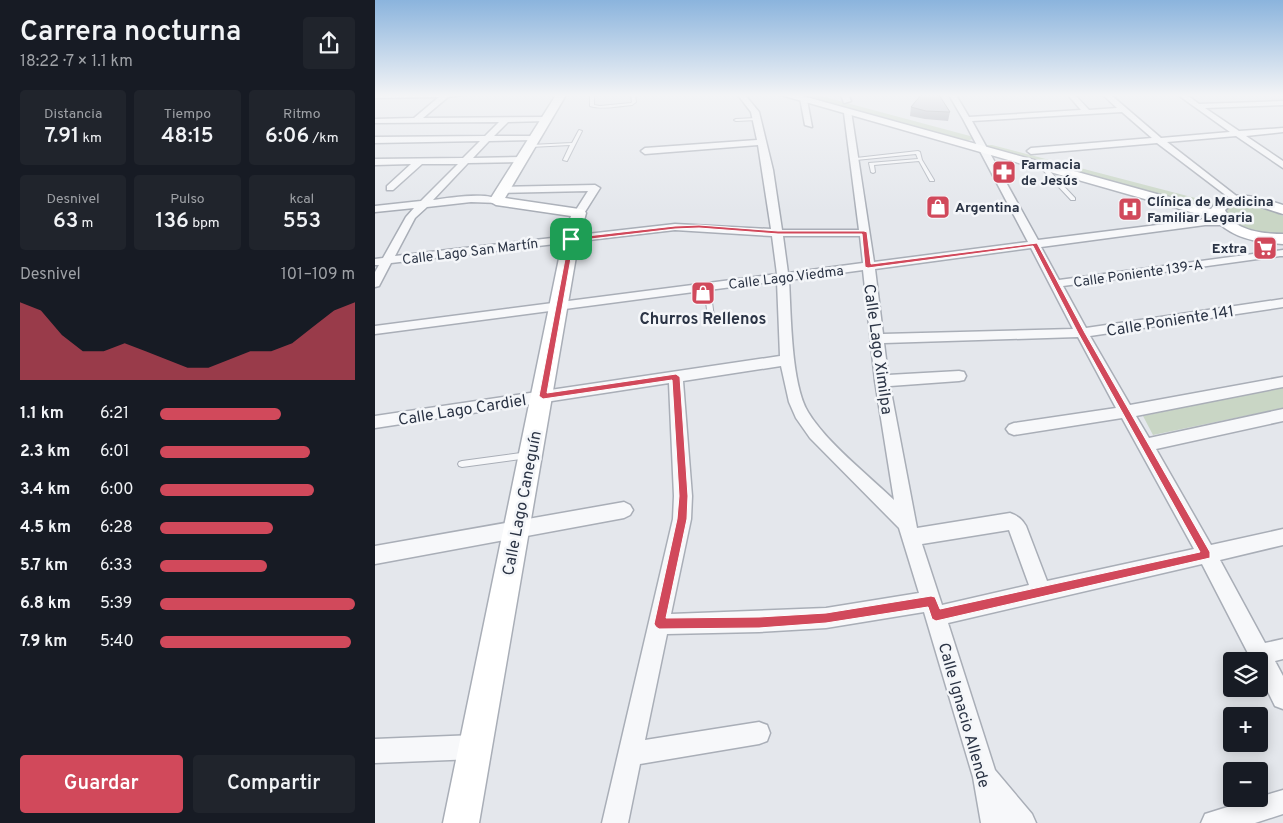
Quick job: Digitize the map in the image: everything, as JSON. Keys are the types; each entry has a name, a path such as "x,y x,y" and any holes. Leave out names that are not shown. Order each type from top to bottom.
{"main road":[{"path":"538,133 499,196 579,213"},
{"path":"937,133 1041,166 1227,210 1259,202 1283,210"},
{"path":"965,133 1031,151 1227,210 1244,232 1278,245"},
{"name":"Calle Lago Caneguín","path":"461,823 530,455 543,396 571,239 579,213"}],"street":[{"path":"375,155 401,133"},
{"path":"375,283 411,217 493,133"},
{"name":"Calle Ignacio Allende","path":"759,133 768,170 778,232 783,277 787,360 796,402 801,414 811,428 909,530 985,777 994,823"},
{"name":"Calle Lago Ximilpa","path":"851,133 882,381 909,530"},
{"path":"1150,133 1227,210"},
{"path":"1031,151 1244,133"},
{"path":"1237,134 1283,165"},
{"path":"975,136 1082,333 1207,555 1258,652"},
{"path":"375,140 487,139 533,142"},
{"path":"645,151 761,142"},
{"path":"375,162 522,160"},
{"path":"390,188 420,161"},
{"name":"Calle Lago Caneguín","path":"499,196 595,188 579,213"},
{"path":"375,209 499,196"},
{"name":"Calle Lago Viedma","path":"375,330 1205,222 1227,210"},
{"name":"Calle Lago San Martín","path":"375,262 675,227 778,232 864,232"},
{"name":"Calle Poniente 139-A","path":"1055,284 1278,245"},
{"name":"Calle Poniente 141","path":"877,339 1082,333 1283,303"},
{"name":"Calle Lago Cardiel","path":"375,422 787,360"},
{"path":"882,381 959,376"},
{"path":"615,823 682,519 683,496 676,377"},
{"path":"1015,429 1126,412 1283,382"},
{"path":"1146,445 1283,415"},
{"path":"375,555 624,510"},
{"path":"909,530 1010,520 1020,532 1041,591"},
{"path":"659,624 759,622 934,608 1041,591 1283,537"},
{"path":"1268,653 1283,649"},
{"path":"1268,670 1283,698"},
{"path":"631,754 759,733"},
{"path":"375,751 475,747"},
{"path":"985,777 1023,823"},
{"path":"1214,823 1283,802"}],"lane":[{"path":"565,160 578,133"},
{"path":"533,142 573,144"},
{"path":"856,159 918,152 920,160 932,180"},
{"path":"873,172 871,164 920,160"},
{"path":"1041,166 1073,199"},
{"path":"707,287 711,317"},
{"path":"462,464 530,455"}],"green space":[{"path":"938,133 960,133 970,136 973,139 966,141"},
{"path":"988,145 1218,204 1214,213 991,150 985,147"},
{"path":"1239,205 1266,208 1283,216 1283,237 1265,237 1230,223 1224,211 1227,208"},
{"path":"1283,387 1283,408 1153,435 1143,416"}],"place":[{"name":"Farmacia de Jesús","path":"1004,172"},
{"name":"Argentina","path":"938,207"},
{"name":"Clínica de Medicina Familiar Legaria","path":"1130,209"},
{"name":"Extra","path":"1265,248"},
{"name":"Churros Rellenos","path":"703,293"}],"route":[{"path":"675,227 778,232 864,232 868,267 1035,244 1082,333 1207,555 936,616 931,601 826,618 759,622 659,624 682,519 681,445 676,377 543,396 571,239 675,227"}]}
